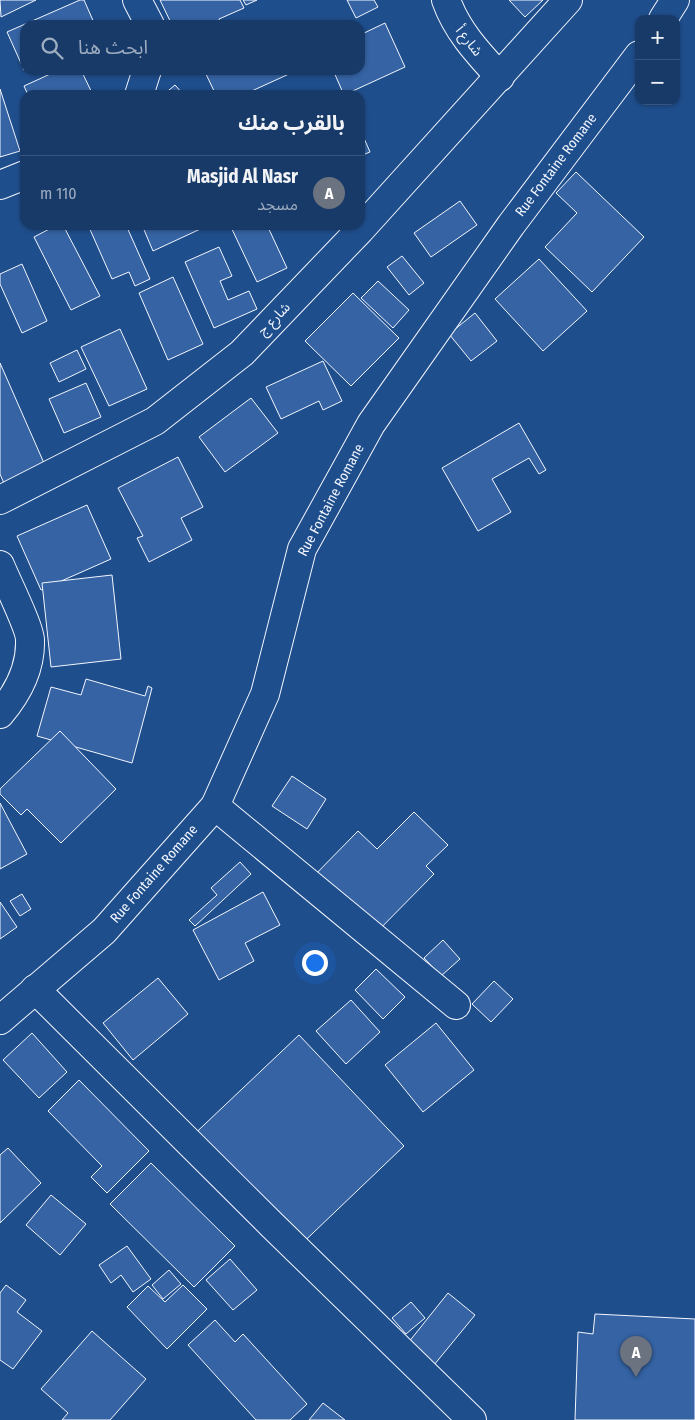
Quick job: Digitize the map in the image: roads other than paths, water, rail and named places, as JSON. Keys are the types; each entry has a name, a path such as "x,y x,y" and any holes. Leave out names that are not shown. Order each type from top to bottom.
{"street":[{"path":"137,0 147,20"},
{"name":"شارع أ","path":"446,0 453,20 466,39 500,77"},
{"name":"شارع ج","path":"365,225 568,0"},
{"path":"666,15 675,0"},
{"name":"Rue Fontaine Romane","path":"0,1020 104,932 215,806 265,694 302,549 371,424 511,225 635,60"},
{"path":"141,90 146,75"},
{"path":"0,185 20,177"},
{"name":"شارع ج","path":"0,500 155,422 242,352 360,230"},
{"path":"0,565 30,639 27,666 17,692 0,714"},
{"path":"215,806 456,1005"},
{"path":"35,989 272,1225 472,1420"}],"place":[{"name":"Masjid Al Nasr","path":"636,1377"}]}
